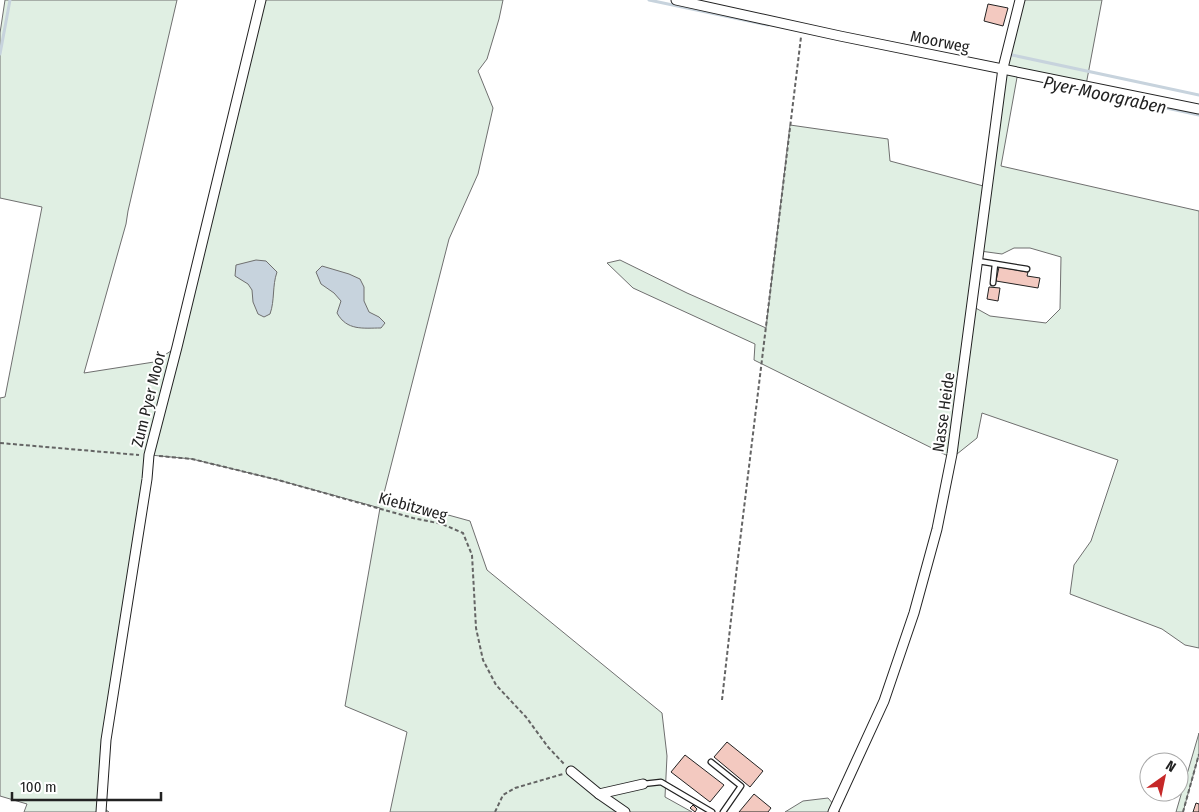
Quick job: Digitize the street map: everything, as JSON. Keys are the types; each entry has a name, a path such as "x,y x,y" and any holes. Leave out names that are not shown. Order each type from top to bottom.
{"street":[{"name":"Zum Pyer Moor","path":"102,812 106,740 147,479 149,455 261,0"},
{"name":"Moorweg","path":"676,0 1199,108"},
{"name":"Nasse Heide","path":"832,812 884,701 914,613 937,529 952,454 1004,68 1020,0"},
{"path":"571,771 625,812"},
{"path":"599,794 643,784"}],"lane":[{"path":"978,261 1027,269"},
{"path":"993,283 995,264"},
{"path":"711,762 741,786 723,812"},
{"path":"643,784 661,782 712,812"}],"path":[{"path":"722,700 802,27"},
{"path":"0,443 149,455"},
{"name":"Kiebitzweg","path":"149,455 192,459 259,475 413,518 442,524 463,533 472,556 476,628 483,660 496,685 526,717 548,747 571,771"},
{"path":"1183,812 1199,754"},
{"path":"496,812 503,795 515,788 571,771"}],"green space":[{"path":"5,0 177,0 126,224 84,373 154,362 177,347 261,0 503,0 487,59 478,71 493,108 478,174 449,239 383,497 470,521 487,570 662,713 667,756 665,797 692,812 390,812 407,732 345,706 380,508 192,459 150,455 118,662 102,807 109,812 24,812 27,804 0,796 0,398 5,397 42,207 0,198 0,33"},
{"path":"1020,0 1102,0 1086,85 1018,72 1001,166 1199,211 1199,648 1185,645 1162,629 1070,594 1074,565 1091,541 1118,460 982,413 977,438 952,458 754,360 755,344 633,288 607,263 620,260 687,293 766,328 790,125 888,139 890,161 987,187 1003,69","holes":["1014,248 1030,248 1061,257 1060,309 1046,323 990,316 972,306 980,251 1002,254"]},
{"path":"1199,733 1199,754 1189,790 1189,767"},
{"path":"828,798 840,812 785,812 803,801"},
{"path":"1179,802 1186,802 1183,812 1176,812"}],"shaded area":[{"path":"256,260 266,261 277,272 274,282 272,309 270,314 264,317 258,314 253,302 252,290 248,284 235,276 236,265"},
{"path":"322,266 360,279 364,287 364,301 369,312 379,317 385,323 381,328 351,326 341,319 337,313 341,301 334,293 321,284 316,272"}],"building":[{"path":"988,4 1008,8 1003,26 984,21"},
{"path":"999,267 1028,272 1027,276 1040,278 1038,288 996,281"},
{"path":"989,287 1000,288 998,301 987,299"},
{"path":"727,742 763,771 750,787 714,757"},
{"path":"685,755 724,785 710,802 671,772"},
{"path":"754,794 771,808 768,812 739,812"},
{"path":"1196,803 1199,804 1199,812 1193,812"},
{"path":"693,805 697,809 695,812 690,808"}],"waterway":[{"name":"Pyer Moorgraben","path":"0,54 10,0"},
{"name":"Pyer Moorgraben","path":"649,0 768,25"},
{"path":"1012,55 1199,95"},
{"name":"Pyer Moorgraben","path":"1041,81 1199,115"}]}
